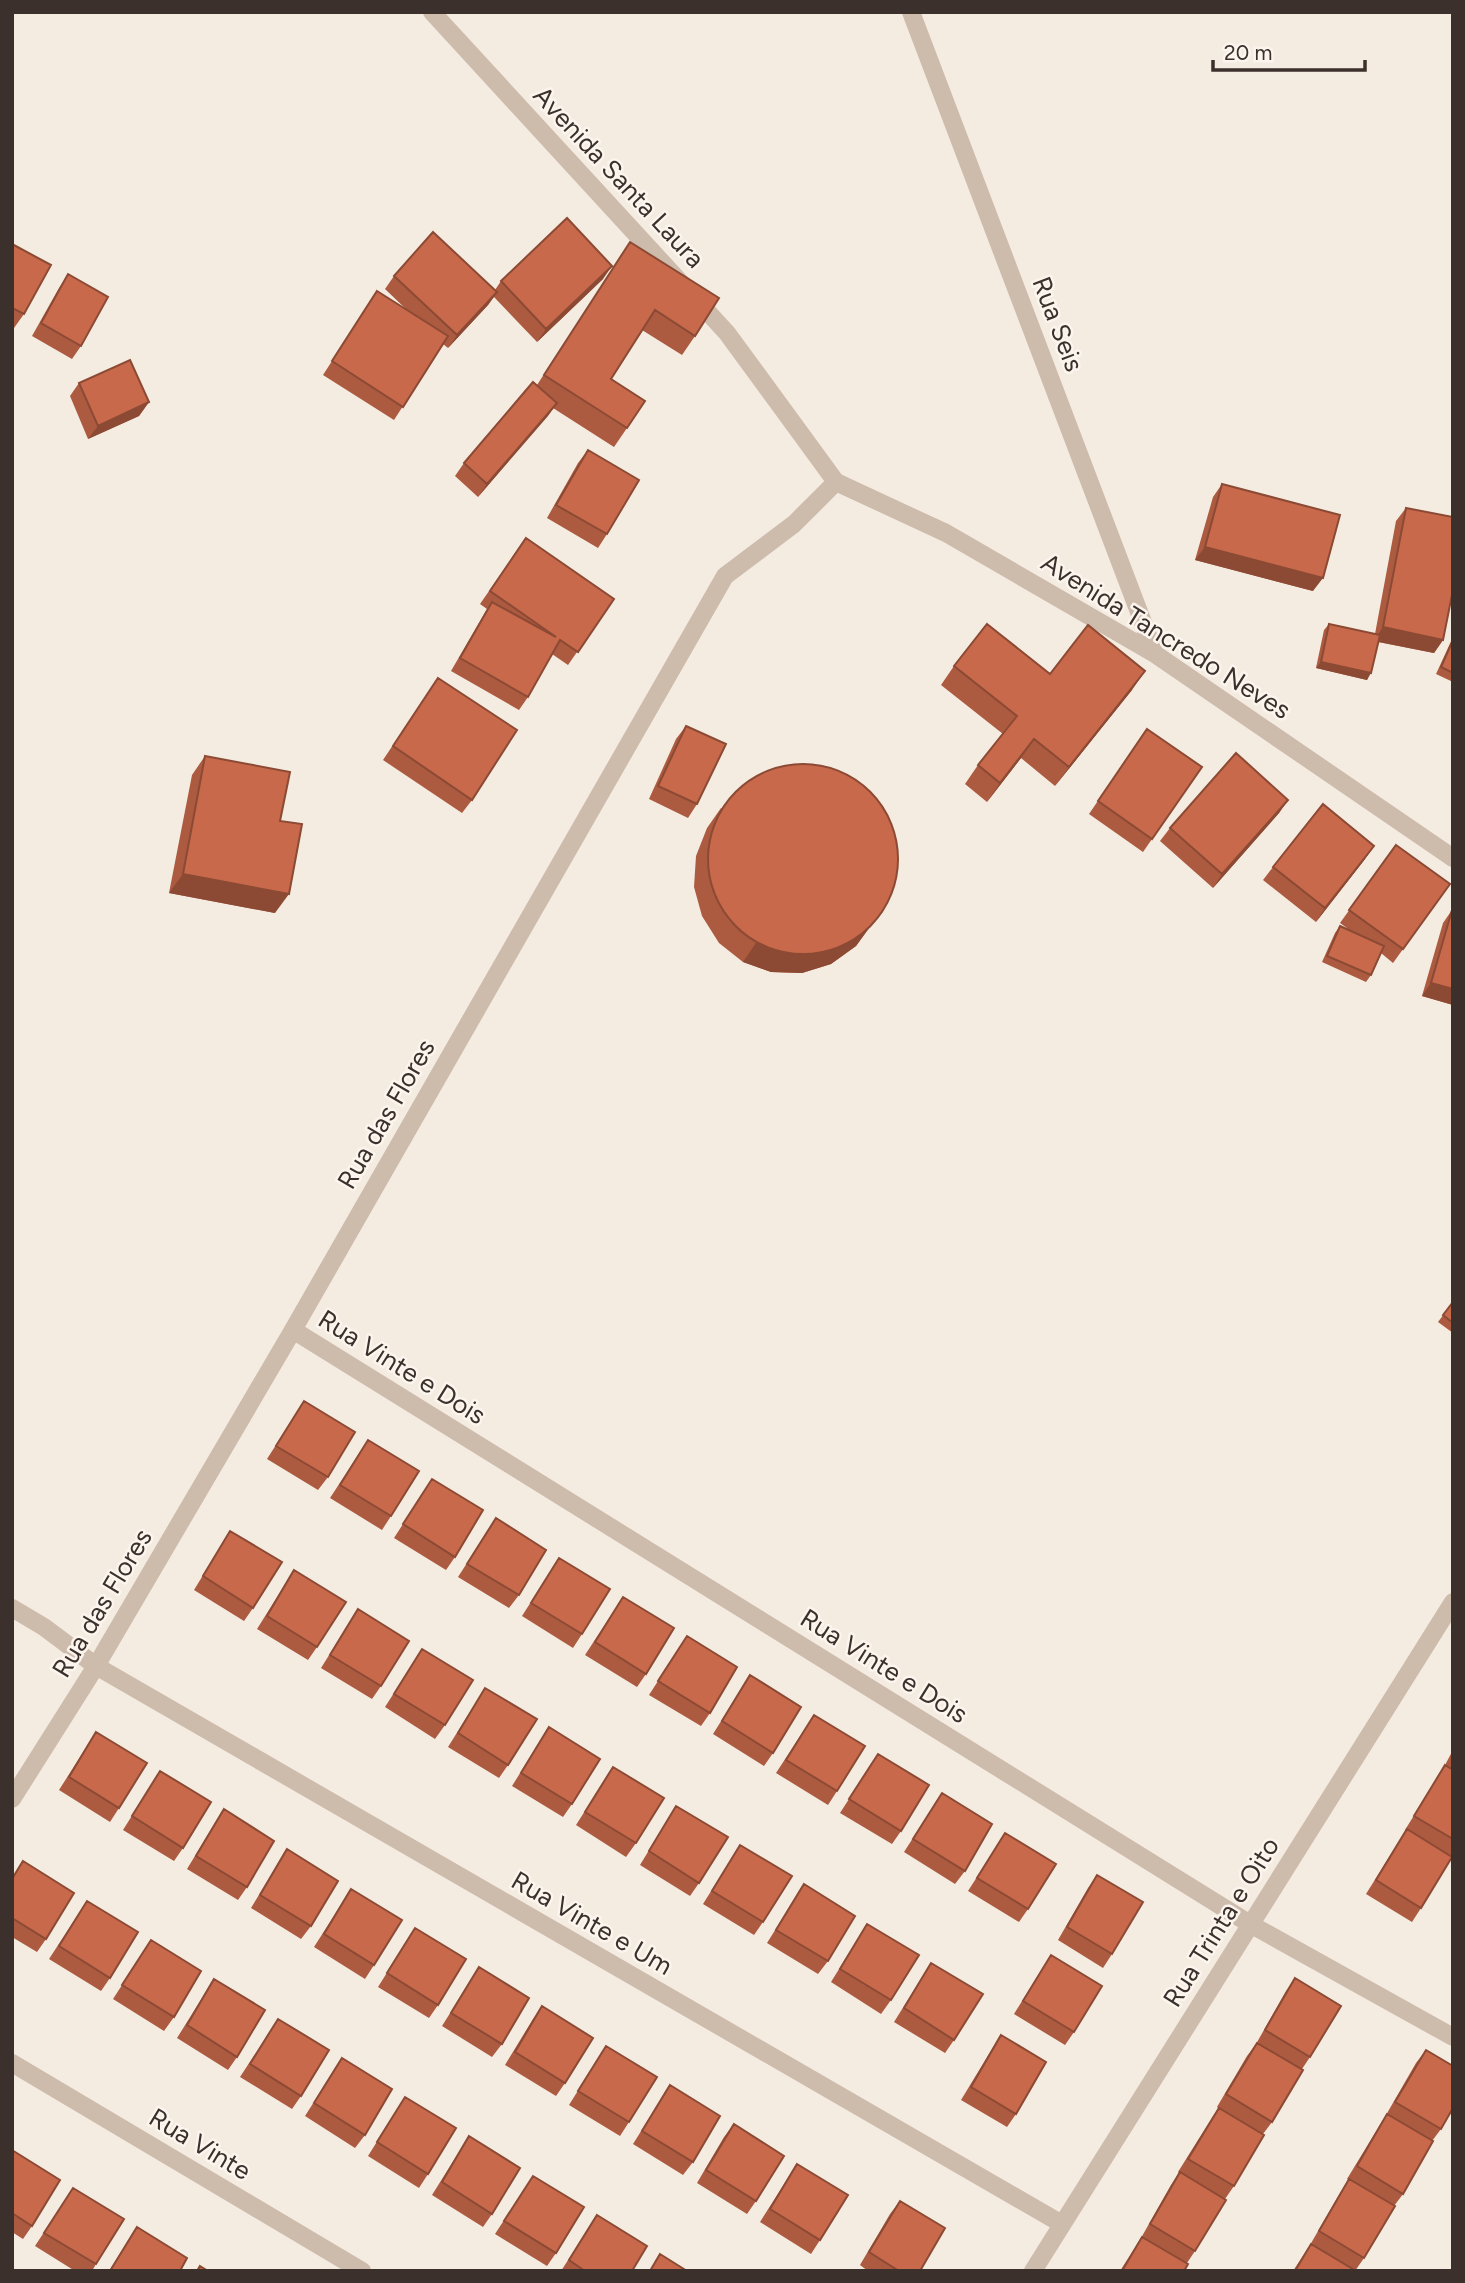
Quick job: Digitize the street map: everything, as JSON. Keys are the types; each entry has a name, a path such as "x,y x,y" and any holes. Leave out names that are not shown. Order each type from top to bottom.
{"street":[{"name":"Avenida Santa Laura","path":"432,12 727,333 836,482"},
{"name":"Rua Seis","path":"911,12 1155,654"},
{"name":"Avenida Tancredo Neves","path":"836,482 946,533 1155,654 1453,858"},
{"name":"Rua das Flores","path":"12,1799 96,1667 293,1330 725,576 794,524 836,482"},
{"name":"Rua Vinte e Dois","path":"293,1330 1250,1924 1453,2037"},
{"name":"Rua Trinta e Oito","path":"1033,2271 1453,1602"},
{"name":"Rua Vinte e Um","path":"12,1608 44,1627 96,1667 1062,2224"},
{"name":"Rua Vinte","path":"12,2063 362,2271"}],"building":[{"path":"567,218 612,266 546,329 501,281"},
{"path":"433,232 497,292 457,335 394,276"},
{"path":"630,242 719,298 695,336 655,310 611,379 645,401 627,428 544,375"},
{"path":"12,244 51,265 24,314 12,308"},
{"path":"68,274 108,297 81,346 41,323"},
{"path":"377,291 448,336 403,407 332,361"},
{"path":"130,360 149,402 98,426 79,383"},
{"path":"533,382 557,403 487,484 464,463"},
{"path":"588,450 639,480 607,534 556,505"},
{"path":"1222,484 1340,515 1323,578 1205,547"},
{"path":"1406,508 1453,517 1453,590 1443,640 1383,627"},
{"path":"526,538 614,599 578,652 560,640 528,697 460,658 492,602 556,637 490,591"},
{"path":"987,624 1050,674 1088,625 1145,671 1069,767 1034,739 1000,783 978,765 1017,716 954,666"},
{"path":"1329,624 1380,635 1371,673 1321,662"},
{"path":"1453,640 1453,673 1441,667"},
{"path":"438,678 517,730 472,800 393,746"},
{"path":"686,726 726,744 697,804 658,786"},
{"path":"1147,729 1202,767 1152,839 1098,801"},
{"path":"1236,753 1288,800 1222,874 1170,828"},
{"path":"205,756 290,772 280,821 302,824 289,894 183,874"},
{"path":"803,764 839,771 870,792 891,823 898,859 891,895 870,926 839,947 803,954 767,947 736,926 715,895 708,859 715,823 736,792 767,771"},
{"path":"1323,804 1374,846 1325,908 1273,867"},
{"path":"1396,845 1450,884 1403,949 1349,910"},
{"path":"1453,910 1453,989 1431,983"},
{"path":"1340,926 1384,946 1371,975 1327,956"},
{"path":"1453,1302 1453,1323 1443,1315"},
{"path":"304,1401 355,1432 328,1477 276,1446"},
{"path":"368,1440 419,1471 391,1516 340,1485"},
{"path":"432,1479 483,1510 455,1557 403,1524"},
{"path":"496,1518 546,1550 519,1595 467,1564"},
{"path":"230,1531 282,1562 253,1608 203,1576"},
{"path":"559,1558 610,1589 582,1634 531,1603"},
{"path":"294,1570 346,1602 317,1647 267,1616"},
{"path":"623,1597 674,1628 646,1674 595,1642"},
{"path":"358,1609 409,1641 381,1686 330,1655"},
{"path":"687,1636 737,1667 710,1713 658,1681"},
{"path":"422,1649 473,1680 445,1725 394,1694"},
{"path":"750,1675 801,1707 773,1753 722,1721"},
{"path":"485,1688 537,1719 508,1765 458,1733"},
{"path":"814,1715 865,1746 837,1791 786,1760"},
{"path":"549,1727 600,1759 572,1804 521,1773"},
{"path":"96,1732 147,1763 119,1808 69,1777"},
{"path":"878,1754 929,1785 901,1831 849,1799"},
{"path":"1445,1765 1453,1770 1453,1839 1414,1816"},
{"path":"613,1767 664,1798 636,1843 585,1812"},
{"path":"160,1771 211,1802 183,1848 132,1816"},
{"path":"942,1793 992,1824 965,1871 913,1839"},
{"path":"676,1806 728,1837 699,1883 649,1851"},
{"path":"224,1809 274,1841 247,1887 196,1856"},
{"path":"1407,1829 1452,1857 1421,1908 1376,1880"},
{"path":"1005,1833 1056,1864 1028,1909 977,1878"},
{"path":"740,1845 792,1876 763,1922 712,1891"},
{"path":"287,1849 338,1881 311,1926 260,1895"},
{"path":"23,1861 74,1893 46,1939 12,1918 12,1879"},
{"path":"1097,1875 1143,1902 1112,1954 1067,1927"},
{"path":"804,1884 855,1916 828,1961 776,1930"},
{"path":"351,1889 402,1920 374,1965 324,1934"},
{"path":"87,1901 138,1932 110,1978 59,1946"},
{"path":"867,1924 919,1955 891,2000 840,1969"},
{"path":"415,1928 466,1959 438,2005 387,1973"},
{"path":"151,1940 201,1971 174,2017 122,1985"},
{"path":"1051,1955 1102,1986 1074,2032 1023,2001"},
{"path":"931,1963 983,1994 954,2040 904,2008"},
{"path":"479,1967 529,1998 502,2044 451,2013"},
{"path":"1295,1978 1341,2006 1310,2057 1265,2030"},
{"path":"214,1979 265,2010 237,2057 187,2025"},
{"path":"542,2006 593,2038 565,2083 515,2052"},
{"path":"278,2019 329,2050 301,2096 250,2064"},
{"path":"1001,2035 1046,2062 1016,2114 971,2087"},
{"path":"1257,2043 1303,2070 1272,2122 1226,2094"},
{"path":"606,2046 657,2077 629,2122 578,2091"},
{"path":"1426,2050 1453,2066 1453,2108 1441,2129 1395,2102"},
{"path":"342,2058 392,2089 365,2135 314,2103"},
{"path":"670,2085 720,2116 693,2162 642,2131"},
{"path":"405,2097 456,2128 428,2174 377,2142"},
{"path":"1219,2108 1264,2135 1234,2186 1188,2159"},
{"path":"1387,2114 1433,2141 1403,2194 1357,2166"},
{"path":"734,2124 784,2156 756,2201 706,2170"},
{"path":"469,2136 520,2168 492,2214 442,2182"},
{"path":"12,2150 60,2180 32,2226 12,2213"},
{"path":"797,2164 848,2195 820,2240 770,2209"},
{"path":"1180,2172 1226,2200 1195,2251 1150,2224"},
{"path":"533,2176 584,2207 556,2253 504,2221"},
{"path":"1349,2179 1395,2206 1364,2258 1319,2231"},
{"path":"73,2188 124,2219 96,2264 44,2233"},
{"path":"900,2201 945,2228 920,2271 899,2271 869,2252"},
{"path":"597,2215 647,2246 632,2271 585,2271 569,2260"},
{"path":"137,2227 187,2258 180,2271 110,2271"},
{"path":"1142,2237 1188,2264 1184,2271 1122,2271"},
{"path":"1311,2244 1356,2271 1295,2271"},
{"path":"660,2254 687,2271 650,2271"}]}
